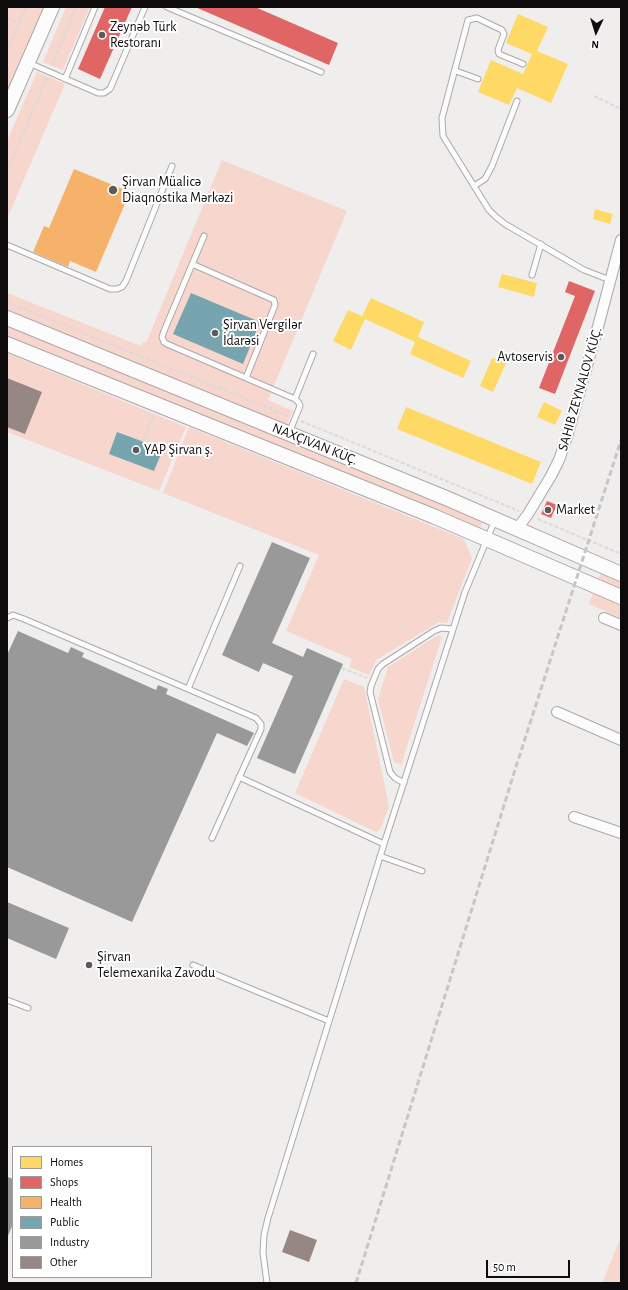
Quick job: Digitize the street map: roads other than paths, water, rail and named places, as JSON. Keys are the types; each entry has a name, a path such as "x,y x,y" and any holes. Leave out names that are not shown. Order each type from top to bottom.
{"main road":[{"path":"7,110 52,7"},
{"path":"7,318 495,519 621,574"},
{"path":"7,344 486,539 621,597"}],"street":[{"name":"SAHIB ZEYNALOV KÜÇ.","path":"517,529 551,476 566,440 621,240"},
{"path":"604,618 621,624"},
{"path":"557,712 621,740"},
{"path":"574,816 621,833"}],"lane":[{"path":"65,79 95,7"},
{"path":"28,63 98,93 104,93 110,89 145,7"},
{"path":"167,7 321,72"},
{"path":"523,64 499,54 498,50 504,34 502,30 477,18 468,20 456,70 442,118 443,136 489,210 496,217 505,224 584,270 610,280"},
{"path":"456,70 478,79"},
{"path":"474,186 484,179 492,166 517,101"},
{"path":"7,245 110,288 117,289 122,287 126,281 172,166"},
{"path":"204,236 164,331 162,337 164,342 295,399 299,402 300,406 288,434"},
{"path":"532,275 541,244"},
{"path":"192,264 274,300 275,305 246,378"},
{"path":"295,399 313,354"},
{"path":"267,1283 263,1253 264,1235 268,1218 380,856 465,592 495,519"},
{"path":"188,689 240,566"},
{"path":"7,618 13,615 24,619 256,718 261,724 261,729 212,838"},
{"path":"404,783 395,778 390,772 370,692 373,681 382,664 434,631 441,628 453,629"},
{"path":"239,777 384,844"},
{"path":"380,856 422,871"},
{"path":"193,965 329,1021"},
{"path":"7,1000 28,1008"}],"railway":[{"path":"356,1283 514,773 621,440"}],"place":[{"name":"Zeynəb Türk Restoranı","path":"102,35"},
{"name":"Şirvan Müalicə Diaqnostika Mərkəzi","path":"113,190"},
{"name":"Şirvan Vergilər İdarəsi","path":"215,333"},
{"name":"Avtoservis","path":"561,357"},
{"name":"YAP Şirvan ş.","path":"136,450"},
{"name":"Market","path":"548,510"},
{"name":"Şirvan Telemexanika Zavodu","path":"89,965"}]}
